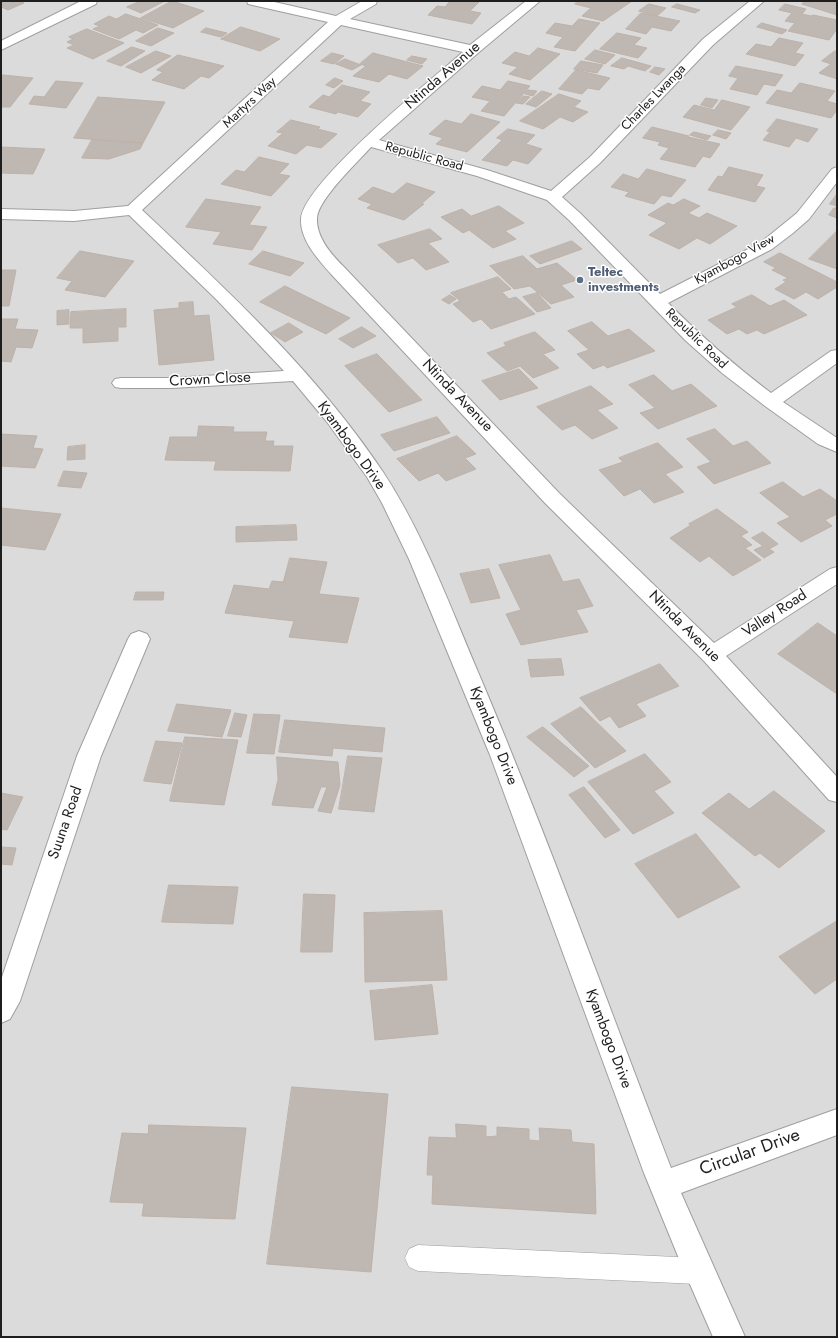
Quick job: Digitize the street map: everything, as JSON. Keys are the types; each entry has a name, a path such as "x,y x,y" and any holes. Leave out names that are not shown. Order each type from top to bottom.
{"street":[{"path":"1,46 91,1"},
{"path":"253,1 473,50"},
{"name":"Martyrs Way","path":"133,210 338,20 371,1"},
{"name":"Ntinda Avenue","path":"534,1 473,50 368,142 319,195 309,218 313,238 322,253 552,498 712,655 837,793"},
{"name":"Charles Lwanga","path":"553,197 595,160 708,42 758,1"},
{"name":"Republic Road","path":"368,142 482,173 553,197 575,216 691,336 728,369 771,402 825,440 837,446"},
{"name":"Kyambogo View","path":"657,302 766,246 803,216 837,172"},
{"path":"1,214 74,216 133,210"},
{"name":"Kyambogo Drive","path":"133,210 219,293 299,375 360,453 387,496 413,548 502,752 615,1059 698,1271 729,1337"},
{"path":"771,402 837,355"},
{"name":"Crown Close","path":"121,383 172,383 299,375"},
{"name":"Valley Road","path":"712,655 837,574"},
{"name":"Suuna Road","path":"1,1011 7,1001 89,756 139,639"},
{"name":"Circular Drive","path":"664,1185 837,1122"}],"lane":[{"path":"418,1258 698,1271"}],"shaded area":[{"path":"1,1 837,1 837,1337 1,1337"}],"building":[{"path":"1,1 19,1 24,3 8,10 1,7"},
{"path":"141,1 165,1 141,13 127,7"},
{"path":"172,1 204,11 173,28 141,18"},
{"path":"450,1 480,1 470,11 481,13 472,24 428,15 437,6 445,7"},
{"path":"578,1 632,1 603,21 582,16 591,8 575,4"},
{"path":"806,1 837,1 837,15 802,4"},
{"path":"649,4 666,8 657,16 639,11"},
{"path":"677,4 700,10 695,13 672,7"},
{"path":"785,4 806,9 802,14 837,20 837,29 829,40 788,31 795,23 785,21 792,13 779,10"},
{"path":"641,13 680,21 671,31 652,27 646,34 626,29"},
{"path":"126,14 158,25 143,33 136,30 119,39 93,29 100,26 94,24 109,16 116,19"},
{"path":"579,19 600,23 575,51 554,47 563,37 546,33 555,23 572,26"},
{"path":"762,23 787,30 782,34 757,27"},
{"path":"241,27 280,39 260,51 221,39"},
{"path":"158,28 174,33 151,46 136,41"},
{"path":"206,28 227,33 221,37 201,32"},
{"path":"87,29 124,43 93,59 67,48 74,45 67,42 73,39 69,37"},
{"path":"617,33 641,38 634,45 647,48 638,58 600,49"},
{"path":"779,38 803,43 795,53 804,55 795,66 746,54 756,44 771,47"},
{"path":"132,47 145,51 121,66 107,61"},
{"path":"538,48 560,54 530,80 509,74 518,67 502,63 515,52 529,56"},
{"path":"595,50 615,55 605,64 585,59"},
{"path":"156,51 171,56 141,73 126,67"},
{"path":"835,51 837,52 837,79 819,73 831,64 822,61"},
{"path":"332,53 344,56 334,64 321,61"},
{"path":"373,53 423,66 407,79 389,74 379,82 353,76 366,66 360,64"},
{"path":"178,55 224,66 209,78 201,76 184,89 152,80 163,72 157,70"},
{"path":"412,56 427,59 422,64 407,60"},
{"path":"622,58 651,66 645,71 628,66 624,69 611,66"},
{"path":"345,59 361,65 352,70 336,64"},
{"path":"581,61 603,65 597,73 574,69"},
{"path":"736,66 783,75 775,86 764,84 757,95 730,89 738,78 729,76"},
{"path":"655,67 665,69 659,75 650,72"},
{"path":"576,70 610,78 599,90 588,88 582,94 559,89"},
{"path":"3,75 33,78 10,107 1,107 1,77"},
{"path":"335,78 343,81 334,88 326,85"},
{"path":"56,81 83,83 66,108 29,104 34,96 44,97"},
{"path":"508,81 530,86 504,116 481,111 490,101 472,97 482,86 500,90"},
{"path":"800,83 835,91 827,101 837,104 837,110 831,118 766,103 777,90 791,93"},
{"path":"342,85 370,92 360,101 371,104 358,117 338,112 336,114 309,107 323,95 329,97"},
{"path":"528,90 537,91 533,96 525,94"},
{"path":"542,91 552,94 536,107 526,104"},
{"path":"559,94 581,101 574,107 588,112 573,122 560,117 543,129 520,121"},
{"path":"523,96 530,97 523,104 516,103"},
{"path":"98,97 165,102 143,143 74,138"},
{"path":"706,98 718,100 712,108 701,105"},
{"path":"722,100 750,107 731,130 683,117 694,105 714,110"},
{"path":"471,114 500,122 467,152 436,144 443,138 429,134 445,120 461,124"},
{"path":"777,119 818,129 808,142 796,138 789,147 763,140 770,132 767,131"},
{"path":"291,120 320,127 318,129 337,134 321,148 307,145 296,154 268,146 283,133 277,132"},
{"path":"652,127 720,144 710,158 703,156 695,167 660,159 669,148 658,145 660,142 643,138"},
{"path":"508,129 535,135 526,144 542,149 528,164 513,160 507,166 482,160 502,140 497,138"},
{"path":"718,130 731,133 726,139 713,135"},
{"path":"694,132 711,136 707,140 690,135"},
{"path":"92,140 143,143 140,149 109,159 82,158"},
{"path":"1,147 45,149 33,174 1,173"},
{"path":"259,157 289,164 279,174 290,176 271,196 221,184 236,170 244,172"},
{"path":"729,167 763,175 756,186 765,188 755,202 708,190 718,176 722,177"},
{"path":"647,169 686,180 671,197 662,195 654,204 625,196 629,192 611,187 623,174 638,179"},
{"path":"407,183 435,192 421,204 424,204 404,220 367,208 372,204 358,199 373,187 393,194"},
{"path":"837,194 837,206 830,204"},
{"path":"206,199 261,207 249,225 267,227 252,250 213,244 221,232 186,227"},
{"path":"684,199 700,206 688,213 699,218 707,213 737,226 710,244 697,238 679,249 649,235 667,223 648,215 668,203 673,205"},
{"path":"499,206 524,223 505,231 516,239 493,248 469,230 463,233 441,217 462,209 471,216"},
{"path":"834,208 837,208 837,218 829,215"},
{"path":"430,229 442,239 428,243 449,262 426,270 413,258 398,263 378,245"},
{"path":"837,231 837,269 809,259"},
{"path":"572,241 582,249 540,264 530,256"},
{"path":"80,251 134,261 105,297 65,290 72,281 57,278"},
{"path":"263,251 304,263 290,276 249,264"},
{"path":"780,253 837,282 837,287 818,299 806,292 794,299 775,289 786,282 783,280 788,278 772,270 776,268 764,262"},
{"path":"523,256 537,269 557,263 577,280 561,285 574,297 551,304 530,286 514,289 490,266"},
{"path":"1,270 16,270 9,306 1,306"},
{"path":"498,277 511,289 502,292 509,299 516,297 535,314 491,329 481,319 473,322 453,304 460,301 451,293"},
{"path":"285,286 350,318 326,334 260,302"},
{"path":"537,293 551,308 537,312 523,297"},
{"path":"450,295 456,299 449,304 442,300"},
{"path":"752,295 770,306 784,300 807,315 764,334 757,330 747,334 739,329 727,334 708,320 737,307 732,304"},
{"path":"193,302 194,316 209,315 214,360 159,365 154,310 179,308 179,303"},
{"path":"126,309 126,327 118,327 118,341 83,343 83,328 70,328 71,312"},
{"path":"69,310 69,324 57,325 57,311"},
{"path":"1,319 18,319 15,329 38,330 32,348 16,347 11,362 1,361"},
{"path":"592,322 608,336 629,329 655,351 607,368 604,365 593,369 577,354 589,350 568,331"},
{"path":"289,323 303,332 285,342 271,333"},
{"path":"362,327 376,336 353,348 339,339"},
{"path":"535,332 555,350 543,354 559,368 533,378 520,366 507,371 487,353 506,346 504,343"},
{"path":"377,354 422,400 389,412 345,366"},
{"path":"519,369 538,388 500,400 482,381"},
{"path":"654,375 672,391 691,384 717,406 658,429 640,413 655,408 629,385"},
{"path":"591,386 613,404 597,410 618,428 592,439 575,425 562,430 537,407"},
{"path":"437,417 450,433 394,451 381,435"},
{"path":"199,426 234,427 233,432 267,432 265,441 274,441 273,446 293,446 290,471 214,470 216,461 165,460 170,437 197,437"},
{"path":"715,429 733,446 747,441 771,463 714,484 697,467 711,462 687,439"},
{"path":"1,434 37,436 33,448 43,449 35,468 1,466"},
{"path":"457,436 476,454 465,458 476,469 446,481 438,473 419,481 397,459"},
{"path":"658,443 683,467 665,474 684,492 654,503 640,489 624,496 599,470 623,462 619,458"},
{"path":"85,445 85,459 67,460 68,447"},
{"path":"64,471 87,473 81,488 58,486"},
{"path":"783,482 803,497 820,489 837,501 837,514 825,520 832,526 801,542 777,523 790,517 760,493"},
{"path":"1,508 61,514 45,550 1,545"},
{"path":"717,509 748,532 741,536 752,545 745,548 761,560 733,576 709,556 700,562 670,538 691,525 689,524"},
{"path":"296,525 297,540 236,542 236,527"},
{"path":"763,532 778,544 769,549 774,552 764,558 754,550 763,546 752,538"},
{"path":"550,555 563,582 579,579 593,606 576,610 588,632 521,645 506,614 521,610 499,565"},
{"path":"290,558 327,562 319,594 359,598 347,643 289,637 294,621 225,613 234,585 269,589 272,581 283,582"},
{"path":"489,569 500,598 471,603 460,574"},
{"path":"136,592 164,592 163,600 134,600"},
{"path":"818,623 837,636 837,694 778,654"},
{"path":"561,659 564,675 531,677 528,660"},
{"path":"660,664 679,686 636,704 646,716 619,728 610,716 600,721 580,698"},
{"path":"177,704 231,710 222,737 168,731"},
{"path":"581,707 626,751 595,768 551,724"},
{"path":"235,713 247,715 241,737 228,736"},
{"path":"254,714 280,715 274,754 247,753"},
{"path":"285,720 385,728 382,752 333,748 332,756 279,752"},
{"path":"543,727 589,766 574,777 527,737"},
{"path":"185,737 238,740 224,805 170,801"},
{"path":"156,741 182,743 171,784 144,781"},
{"path":"645,754 671,782 654,791 674,813 633,834 588,782"},
{"path":"348,756 382,758 374,812 339,809"},
{"path":"277,757 338,762 340,785 331,813 318,811 327,787 321,787 313,808 272,805 278,780"},
{"path":"584,787 620,830 605,838 569,795"},
{"path":"774,791 825,831 779,868 760,853 755,856 702,813 729,793 749,809"},
{"path":"1,793 23,797 7,830 1,829"},
{"path":"696,834 740,887 678,918 635,864"},
{"path":"1,847 16,848 12,865 1,864"},
{"path":"169,885 238,887 233,924 162,922"},
{"path":"304,894 335,895 332,952 301,952"},
{"path":"442,911 447,980 365,982 364,913"},
{"path":"837,921 837,979 815,994 779,957"},
{"path":"432,985 438,1034 375,1040 370,991"},
{"path":"292,1087 388,1094 371,1272 267,1264"},
{"path":"456,1124 486,1126 486,1137 497,1136 497,1127 529,1129 529,1140 540,1141 539,1128 571,1130 572,1142 594,1144 596,1214 432,1204 433,1175 427,1175 429,1137 456,1138"},
{"path":"149,1125 246,1128 235,1219 142,1216 144,1203 110,1202 122,1133 148,1134"}],"place":[{"name":"Teltec investments","path":"580,280"}]}
